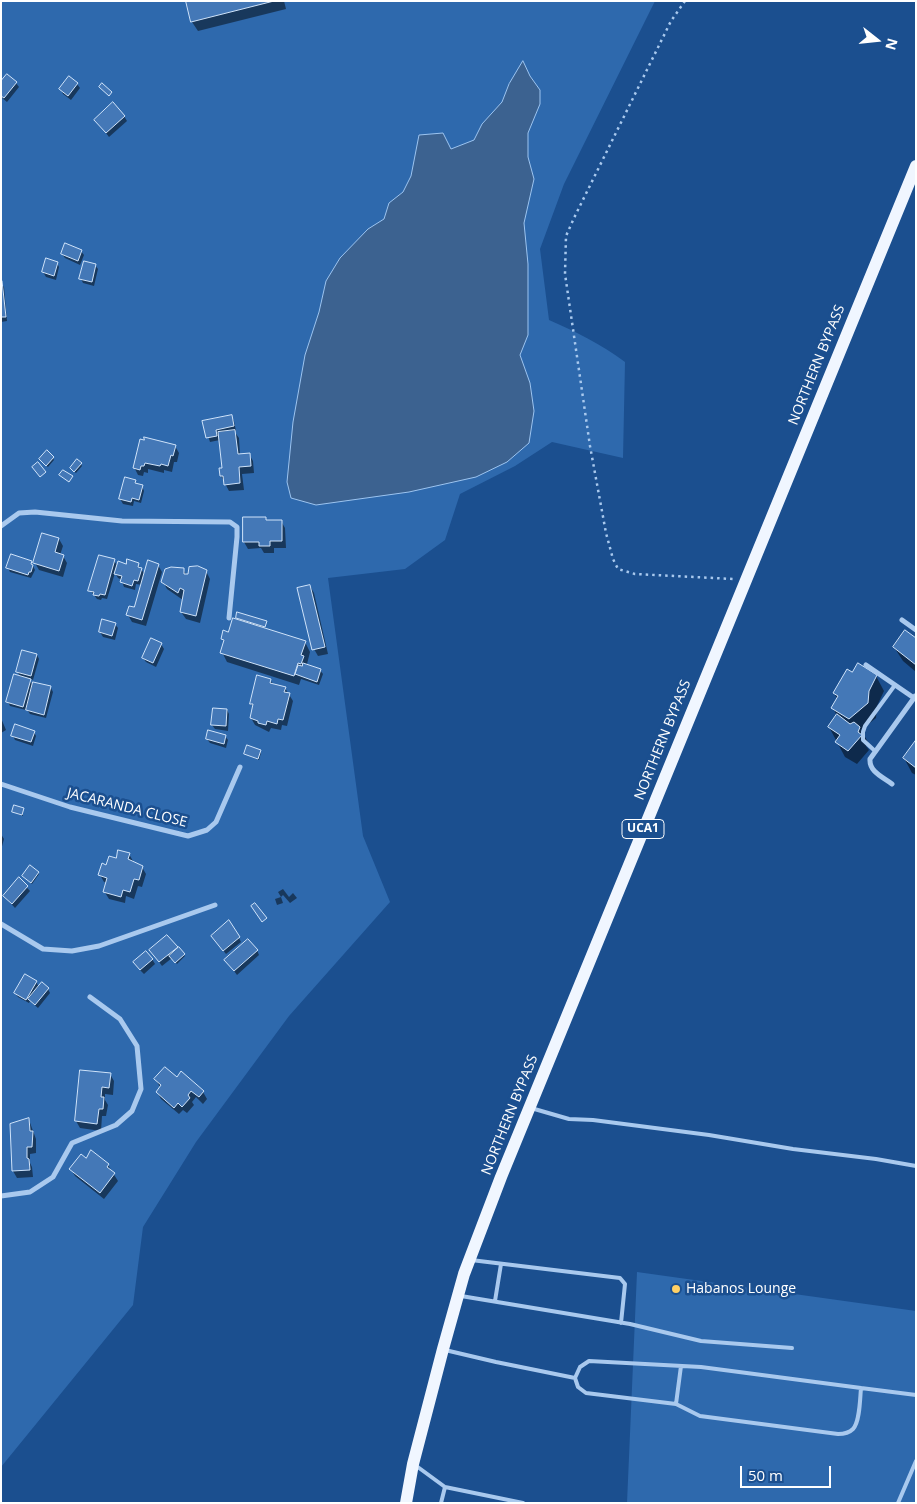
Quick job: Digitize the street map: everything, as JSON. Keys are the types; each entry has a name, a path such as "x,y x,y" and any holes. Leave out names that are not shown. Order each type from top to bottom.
{"main road":[{"name":"NORTHERN BYPASS","path":"406,1503 413,1464 443,1349 469,1260 529,1107 916,166"}],"street":[{"path":"1,526 19,513 35,512 122,521 230,522 237,528 237,537 229,618"},
{"path":"902,620 916,630"},
{"path":"866,665 915,697 870,759 872,770 892,784"},
{"name":"JACARANDA CLOSE","path":"1,784 70,807 188,836 207,830 216,822 240,767"},
{"path":"1,924 43,949 72,951 99,946 215,905"},
{"path":"1,1196 30,1192 53,1177 72,1142 116,1125 132,1110 141,1089 137,1046 120,1019 90,997"}],"lane":[{"path":"875,751 863,740 863,732 865,726 895,685"},
{"path":"529,1107 569,1119 593,1120 709,1135 916,1166"},
{"path":"469,1260 620,1278 624,1284 621,1323"},
{"path":"495,1302 501,1264"},
{"path":"458,1295 621,1323 700,1341 792,1348"},
{"path":"443,1349 575,1378"},
{"path":"861,1388 857,1423 847,1433 838,1434 700,1416 676,1404 586,1394 578,1387 575,1378 580,1368 589,1361 681,1366 861,1388 916,1395"},
{"path":"676,1404 681,1366"},
{"path":"898,1503 916,1461"},
{"path":"413,1464 445,1487 523,1503"},
{"path":"441,1503 445,1487"}],"path":[{"path":"685,1 671,21 566,236 565,274 590,446 606,533 613,559 618,569 635,574 745,580"}],"shaded area":[{"path":"1,1 655,1 564,184 540,249 549,320 588,339 625,362 623,458 552,442 515,466 460,494 445,540 405,569 328,578 363,836 390,902 289,1016 196,1142 143,1227 133,1305 1,1467"},
{"path":"523,61 530,76 540,90 540,104 528,133 528,157 534,179 524,223 528,264 528,335 520,355 530,383 534,411 529,443 507,462 476,477 409,492 316,505 291,498 287,482 293,422 305,355 319,312 326,281 340,258 368,229 384,219 389,203 403,192 411,176 419,135 443,133 451,149 474,140 482,124 502,102 509,84"},
{"path":"637,1272 916,1311 916,1503 627,1503"}],"building":[{"path":"186,1 274,1 191,22"},
{"path":"7,74 17,82 4,98 1,96 1,81"},
{"path":"69,76 78,83 68,96 59,89"},
{"path":"102,83 112,92 109,96 99,87"},
{"path":"113,102 125,116 106,133 94,120"},
{"path":"65,243 82,250 78,261 61,254"},
{"path":"46,258 58,262 54,276 42,272"},
{"path":"84,261 96,264 92,282 79,279"},
{"path":"2,281 6,317 1,317"},
{"path":"232,415 234,426 216,430 217,436 206,438 202,421"},
{"path":"235,430 238,454 250,453 251,466 239,467 240,483 224,485 223,476 220,476 219,468 222,468 218,432"},
{"path":"144,437 176,445 168,466 145,463 144,466 141,466 140,470 133,468 140,439 144,440"},
{"path":"47,450 54,457 46,466 39,459"},
{"path":"77,459 82,463 74,472 70,468"},
{"path":"38,462 46,472 40,477 32,467"},
{"path":"63,470 73,476 69,482 59,475"},
{"path":"125,477 136,480 135,483 143,485 139,500 132,498 131,502 119,499"},
{"path":"243,517 266,517 266,520 282,520 282,541 270,541 270,546 259,546 259,542 243,542"},
{"path":"42,533 59,538 55,552 64,555 59,571 33,563"},
{"path":"11,554 32,561 31,572 28,575 6,568"},
{"path":"99,555 115,559 105,595 100,594 99,596 93,595 94,592 88,591"},
{"path":"127,559 139,563 138,567 142,568 138,581 134,580 132,586 120,582 122,576 114,574 118,561 126,564"},
{"path":"148,560 159,564 142,620 126,615 129,606 134,607"},
{"path":"198,566 207,570 196,616 180,612 184,590 180,588 178,593 161,582 165,569 171,567 184,568 184,574 188,574 189,567"},
{"path":"310,585 325,647 312,650 297,588"},
{"path":"237,612 267,621 265,627 236,618"},
{"path":"233,618 306,641 301,655 304,656 301,664 298,663 294,676 220,653 224,640 221,639 223,630 228,632"},
{"path":"102,619 116,623 112,636 99,632"},
{"path":"905,630 916,638 916,665 893,647"},
{"path":"151,638 162,643 153,663 142,658"},
{"path":"22,650 37,654 31,676 16,672"},
{"path":"303,663 321,669 317,682 295,674 298,665 302,666"},
{"path":"858,663 877,675 869,691 868,703 849,719 831,708 838,696 833,693 847,669 852,672"},
{"path":"14,674 31,679 23,707 6,702"},
{"path":"257,675 271,679 270,683 286,687 284,692 290,693 283,720 278,719 277,724 267,721 266,725 250,718 253,704 250,704"},
{"path":"33,682 51,686 44,715 26,710"},
{"path":"213,708 227,709 226,726 211,725"},
{"path":"837,714 850,724 854,722 860,727 858,732 862,735 848,751 835,742 840,735 828,727"},
{"path":"15,724 35,731 31,742 11,736"},
{"path":"208,730 226,735 224,744 206,739"},
{"path":"916,740 916,768 903,758"},
{"path":"247,745 261,750 258,759 244,754"},
{"path":"14,805 24,808 22,815 12,812"},
{"path":"118,850 130,853 128,859 143,866 139,880 134,879 130,892 123,890 121,897 103,892 107,878 98,875 102,863 106,865 109,856 116,858"},
{"path":"30,865 39,872 31,883 22,876"},
{"path":"19,877 28,886 12,904 3,896"},
{"path":"255,903 267,918 262,922 251,906"},
{"path":"229,920 240,937 223,951 211,936"},
{"path":"167,935 178,947 159,962 149,950"},
{"path":"248,939 258,950 234,971 224,960"},
{"path":"179,947 185,954 175,963 169,956"},
{"path":"146,951 153,959 140,970 133,962"},
{"path":"25,974 37,981 26,1000 14,993"},
{"path":"42,982 49,988 35,1005 28,999"},
{"path":"165,1067 177,1077 181,1071 204,1091 199,1097 191,1091 188,1095 190,1098 182,1107 178,1103 174,1108 156,1092 161,1085 154,1079"},
{"path":"80,1070 111,1073 109,1088 102,1087 101,1097 104,1097 103,1109 99,1109 97,1124 75,1121"},
{"path":"29,1118 30,1131 33,1131 32,1147 27,1147 30,1170 12,1171 10,1124"},
{"path":"91,1150 109,1164 107,1167 115,1173 100,1193 69,1169 81,1154 86,1158"}],"place":[{"name":"Habanos Lounge","path":"676,1289"}]}
